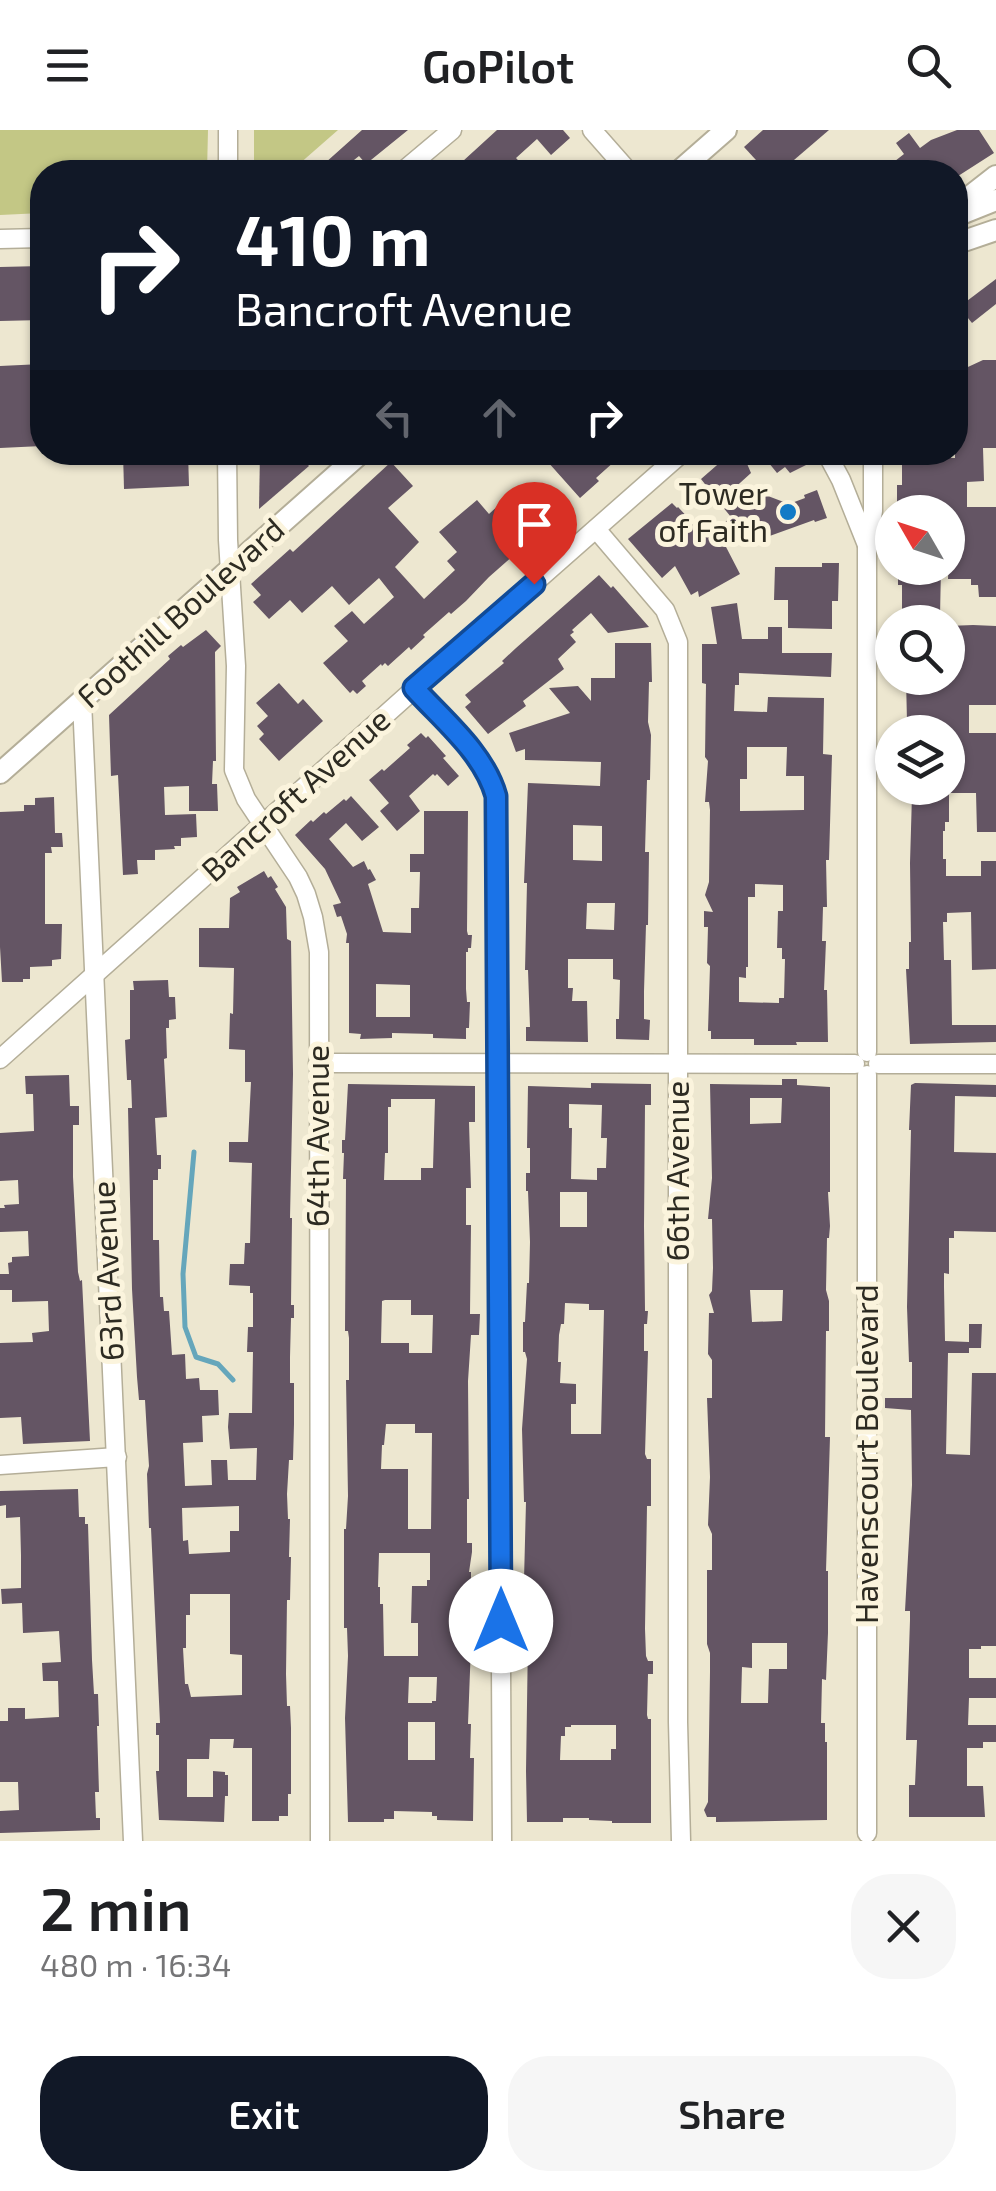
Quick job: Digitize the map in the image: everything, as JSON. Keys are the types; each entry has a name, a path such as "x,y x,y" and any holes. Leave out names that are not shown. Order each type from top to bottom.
{"main road":[{"path":"692,160 726,130"},
{"path":"968,198 996,176"},
{"path":"968,212 996,200"},
{"path":"968,240 996,230"},
{"name":"Foothill Boulevard","path":"0,773 347,465"}],"street":[{"path":"228,130 228,160"},
{"path":"416,160 452,130"},
{"path":"592,130 618,160"},
{"path":"0,239 30,238"},
{"name":"64th Avenue","path":"227,465 236,666 234,770 246,799 306,894 319,952 320,1841"},
{"name":"Bancroft Avenue","path":"0,1059 668,465"},
{"name":"Havenscourt Boulevard","path":"832,465 868,546"},
{"name":"Havenscourt Boulevard","path":"868,1838 868,546 873,465"},
{"name":"66th Avenue","path":"596,529 665,610 678,642 681,1841"},
{"path":"414,688 481,762 496,796 502,1841"},
{"name":"63rd Avenue","path":"82,701 133,1841"},
{"path":"318,1063 996,1064"},
{"path":"0,1465 117,1457"}],"green space":[{"path":"0,130 208,130 207,160 30,160 30,214 0,215"},
{"path":"254,130 338,130 304,160 254,160"}],"building":[{"path":"362,130 408,130 371,160 359,156 354,160 328,160"},
{"path":"497,130 563,130 570,138 551,155 537,139 518,160 464,160"},
{"path":"763,130 829,130 794,160 756,160 744,147"},
{"path":"957,130 979,130 994,153 968,170 968,160 896,160 904,154 896,143 909,133 920,148"},
{"path":"30,266 30,320 0,321 0,267"},
{"path":"996,279 996,304 972,323 968,318 968,300"},
{"path":"983,360 996,360 996,448 983,448 984,481 967,482 967,507 996,507 996,597 979,597 978,585 965,579 965,495 897,495 897,485 902,485 902,465 968,465 968,367"},
{"path":"30,365 30,447 0,448 0,366"},
{"path":"123,465 188,465 189,486 124,489"},
{"path":"260,465 308,465 309,466 259,509"},
{"path":"388,465 394,465 413,486 388,508 419,542 395,567 424,599 455,570 447,561 457,552 439,532 477,500 489,514 501,503 527,532 524,535 530,541 411,650 409,647 388,666 381,664 362,681 366,686 357,694 353,690 350,693 323,663 348,641 334,626 352,611 364,624 394,597 379,578 349,605 332,586 302,613 290,600 269,619 253,602 261,595 251,584 290,549 293,552"},
{"path":"551,465 610,465 596,478 599,481 580,498"},
{"path":"717,465 748,465 751,473 719,502 701,479"},
{"path":"771,465 806,465 790,473 785,467 777,473"},
{"path":"817,490 827,518 761,539 754,519 725,545 740,574 699,597 698,591 691,595 675,566 662,578 628,539 672,503 707,538 731,517 722,506 760,493 789,504"},
{"path":"822,563 839,563 838,601 832,601 832,629 788,628 788,600 774,600 775,567 822,567"},
{"path":"599,575 649,627 608,633 591,613 572,630 570,635 576,642 558,659 564,669 523,701 526,706 488,734 465,707 471,702 465,695"},
{"path":"902,585 941,585 940,605 902,605"},
{"path":"737,603 742,639 768,639 768,627 782,627 782,653 832,653 831,677 739,673 734,711 767,712 768,697 824,698 823,754 832,755 827,907 823,907 822,941 826,941 828,1042 754,1045 754,1039 711,1039 708,1031 710,966 704,911 713,912 705,895 709,882 710,810 709,802 705,802 708,761 702,644 717,644 711,607","holes":["747,747 787,747 786,776 804,776 804,810 740,811 740,779 747,779","755,884 783,885 777,948 782,948 785,959 784,998 779,998 779,1003 739,1002 739,977 746,978 748,967 748,897 755,897"]},
{"path":"965,625 996,626 996,705 969,705 969,733 996,733 996,832 977,832 976,793 965,793 965,715 907,715 906,695 965,695"},
{"path":"206,630 221,646 215,652 216,761 212,784 217,784 218,811 189,811 189,786 164,787 165,815 196,814 197,837 181,838 181,846 174,846 175,849 155,850 155,860 137,860 138,874 123,875 118,775 111,776 109,715 170,659 168,656"},
{"path":"615,643 651,643 644,991 644,1019 650,1020 649,1040 616,1039 620,980 613,979 613,959 568,959 572,1001 587,1001 588,1042 526,1041 526,1027 530,1027 524,883 528,783 600,786 601,762 525,760 525,749 516,752 509,733 570,713 549,688 578,686 591,701 591,678 615,678","holes":["573,825 602,826 602,861 573,860","587,903 615,903 614,930 586,929"]},
{"path":"279,683 298,704 303,699 323,721 279,761 259,739 264,734 257,726 268,716 256,703"},
{"path":"421,733 446,756 443,758 459,776 448,786 433,774 409,796 420,811 397,831 380,811 389,803 369,780 410,748 407,745"},
{"path":"351,796 379,827 362,841 346,823 329,839 353,867 364,861 370,869 376,880 368,884 383,932 411,933 411,908 419,908 420,872 410,872 410,854 424,854 424,811 468,811 467,931 472,935 471,948 466,952 470,1002 466,1039 392,1033 392,1038 360,1039 361,1034 349,1033 349,943 341,916 337,917 333,905 341,903 325,869 295,835 311,820","holes":["376,984 410,985 410,1017 376,1017"]},
{"path":"54,797 55,833 62,833 63,847 51,847 52,853 45,853 45,924 62,924 61,959 52,960 52,966 30,967 30,979 23,982 2,982 0,812 24,811 24,805 35,805 35,798"},
{"path":"912,805 949,805 949,822 945,822 943,831 946,876 981,876 981,861 996,861 996,969 972,970 971,912 947,913 947,922 943,922 944,960 951,960 952,1025 996,1025 996,1042 910,1044 906,969 911,942"},
{"path":"264,871 268,878 271,876 286,907 287,939 291,941 290,1218 294,1318 290,1383 294,1383 294,1424 287,1494 291,1557 286,1674 291,1794 288,1816 279,1816 279,1821 252,1821 252,1748 233,1748 234,1739 210,1739 209,1759 187,1759 187,1797 213,1797 213,1771 225,1772 228,1796 224,1822 159,1820 156,1723 160,1723 149,1466 145,1400 139,1400 132,1289 128,1108 132,1108 125,1040 130,1039 133,981 168,980 169,997 175,997 176,1019 169,1020 166,1028 167,1117 155,1118 161,1169 158,1180 153,1180 153,1240 159,1240 160,1297 164,1311 169,1311 172,1355 185,1354 186,1379 199,1378 200,1390 218,1390 219,1415 202,1416 203,1442 183,1443 185,1486 212,1485 211,1460 227,1460 228,1480 256,1480 257,1448 230,1449 228,1427 229,1413 252,1413 253,1352 247,1352 248,1327 253,1327 253,1293 250,1286 229,1285 230,1264 244,1264 245,1243 250,1243 252,1163 229,1162 229,1142 248,1142 251,1082 245,1082 245,1050 229,1049 234,968 199,967 199,928 229,928 230,898 240,892 237,887","holes":["239,1506 239,1531 230,1531 230,1552 189,1554 188,1540 183,1541 182,1508","190,1594 230,1594 230,1654 242,1655 242,1695 191,1697 185,1684 183,1648"]},
{"path":"69,1075 70,1106 79,1106 79,1125 73,1125 73,1177 90,1441 23,1444 21,1417 0,1418 0,1343 33,1342 32,1333 49,1331 48,1301 12,1302 12,1290 0,1290 0,1274 9,1274 12,1257 29,1256 28,1231 0,1232 0,1208 19,1204 18,1180 0,1181 0,1133 34,1131 33,1094 26,1094 25,1076"},
{"path":"782,1079 797,1079 797,1085 830,1087 825,1437 830,1437 828,1633 821,1723 825,1723 827,1742 827,1820 716,1822 716,1817 707,1817 704,1810 708,1802 710,1672 707,1570 712,1570 707,1398 712,1398 709,1313 714,1313 709,1295 713,1268 712,1219 708,1219 712,1178 710,1084 782,1085","holes":["750,1098 782,1098 781,1123 750,1124","750,1290 783,1290 782,1321 752,1322","752,1643 787,1643 787,1669 769,1669 768,1703 741,1703 742,1667 752,1668"]},
{"path":"591,1083 651,1084 651,1105 645,1105 648,1311 644,1351 648,1351 645,1454 651,1459 645,1629 646,1656 653,1661 653,1674 648,1674 647,1715 651,1719 651,1823 612,1823 589,1818 527,1822 525,1608 550,1608 526,1589 524,1580 526,1502 522,1429 527,1359 523,1352 523,1322 530,1242 526,1191 526,1173 530,1173 528,1086 591,1088","holes":["569,1104 602,1105 601,1138 607,1138 606,1168 597,1168 597,1180 571,1179","560,1192 587,1192 587,1227 560,1227","565,1303 589,1304 589,1310 604,1310 601,1434 571,1434 576,1384 560,1383 558,1362 559,1335","616,1725 616,1749 611,1749 611,1760 560,1760 561,1736 565,1736 565,1727"]},
{"path":"348,1084 475,1086 475,1122 469,1122 471,1188 466,1188 466,1225 471,1225 470,1314 480,1314 479,1335 471,1335 468,1381 467,1543 472,1543 472,1552 468,1724 470,1758 474,1758 473,1821 437,1820 432,1812 394,1811 394,1819 384,1822 348,1822 348,1656 344,1628 349,1380 349,1338 345,1331 346,1179 342,1153","holes":["391,1099 435,1099 433,1168 421,1168 421,1180 384,1180","411,1300 411,1315 433,1315 432,1353 409,1353 409,1343 381,1343 382,1301","386,1424 415,1424 415,1433 432,1433 431,1529 408,1529 408,1469 381,1469","379,1553 430,1553 427,1586 412,1586 411,1623 418,1623 418,1656 384,1656 383,1604 378,1587","409,1677 437,1677 436,1701 408,1703","408,1722 435,1722 435,1760 408,1760"]},
{"path":"911,1085 996,1085 996,1097 955,1096 954,1152 996,1153 996,1232 954,1231 954,1238 949,1238 949,1274 944,1273 945,1341 969,1342 969,1324 982,1324 981,1348 969,1348 969,1353 948,1353 946,1454 970,1455 972,1373 996,1373 996,1646 969,1649 969,1678 996,1678 996,1698 969,1698 968,1725 996,1725 996,1742 983,1742 983,1748 967,1748 967,1786 983,1786 985,1817 909,1817 909,1785 915,1785 917,1740 906,1740 911,1410 885,1408 885,1398 912,1398 907,1307 909,1130"},
{"path":"78,1489 79,1517 85,1517 88,1524 92,1660 99,1726 96,1818 100,1818 100,1830 0,1833 0,1811 19,1810 18,1782 0,1782 0,1721 8,1721 8,1708 25,1708 25,1719 59,1717 58,1681 43,1681 42,1663 61,1662 59,1631 23,1633 22,1603 2,1604 1,1589 21,1588 21,1555 20,1517 6,1518 6,1505 0,1506 0,1491"}],"waterway":[{"path":"194,1152 183,1274 185,1327 196,1357 218,1364 233,1380"}],"place":[{"name":"Tower of Faith","path":"788,512"}],"route":[{"path":"501,1621 496,796 481,762 414,688 534,584"}]}
